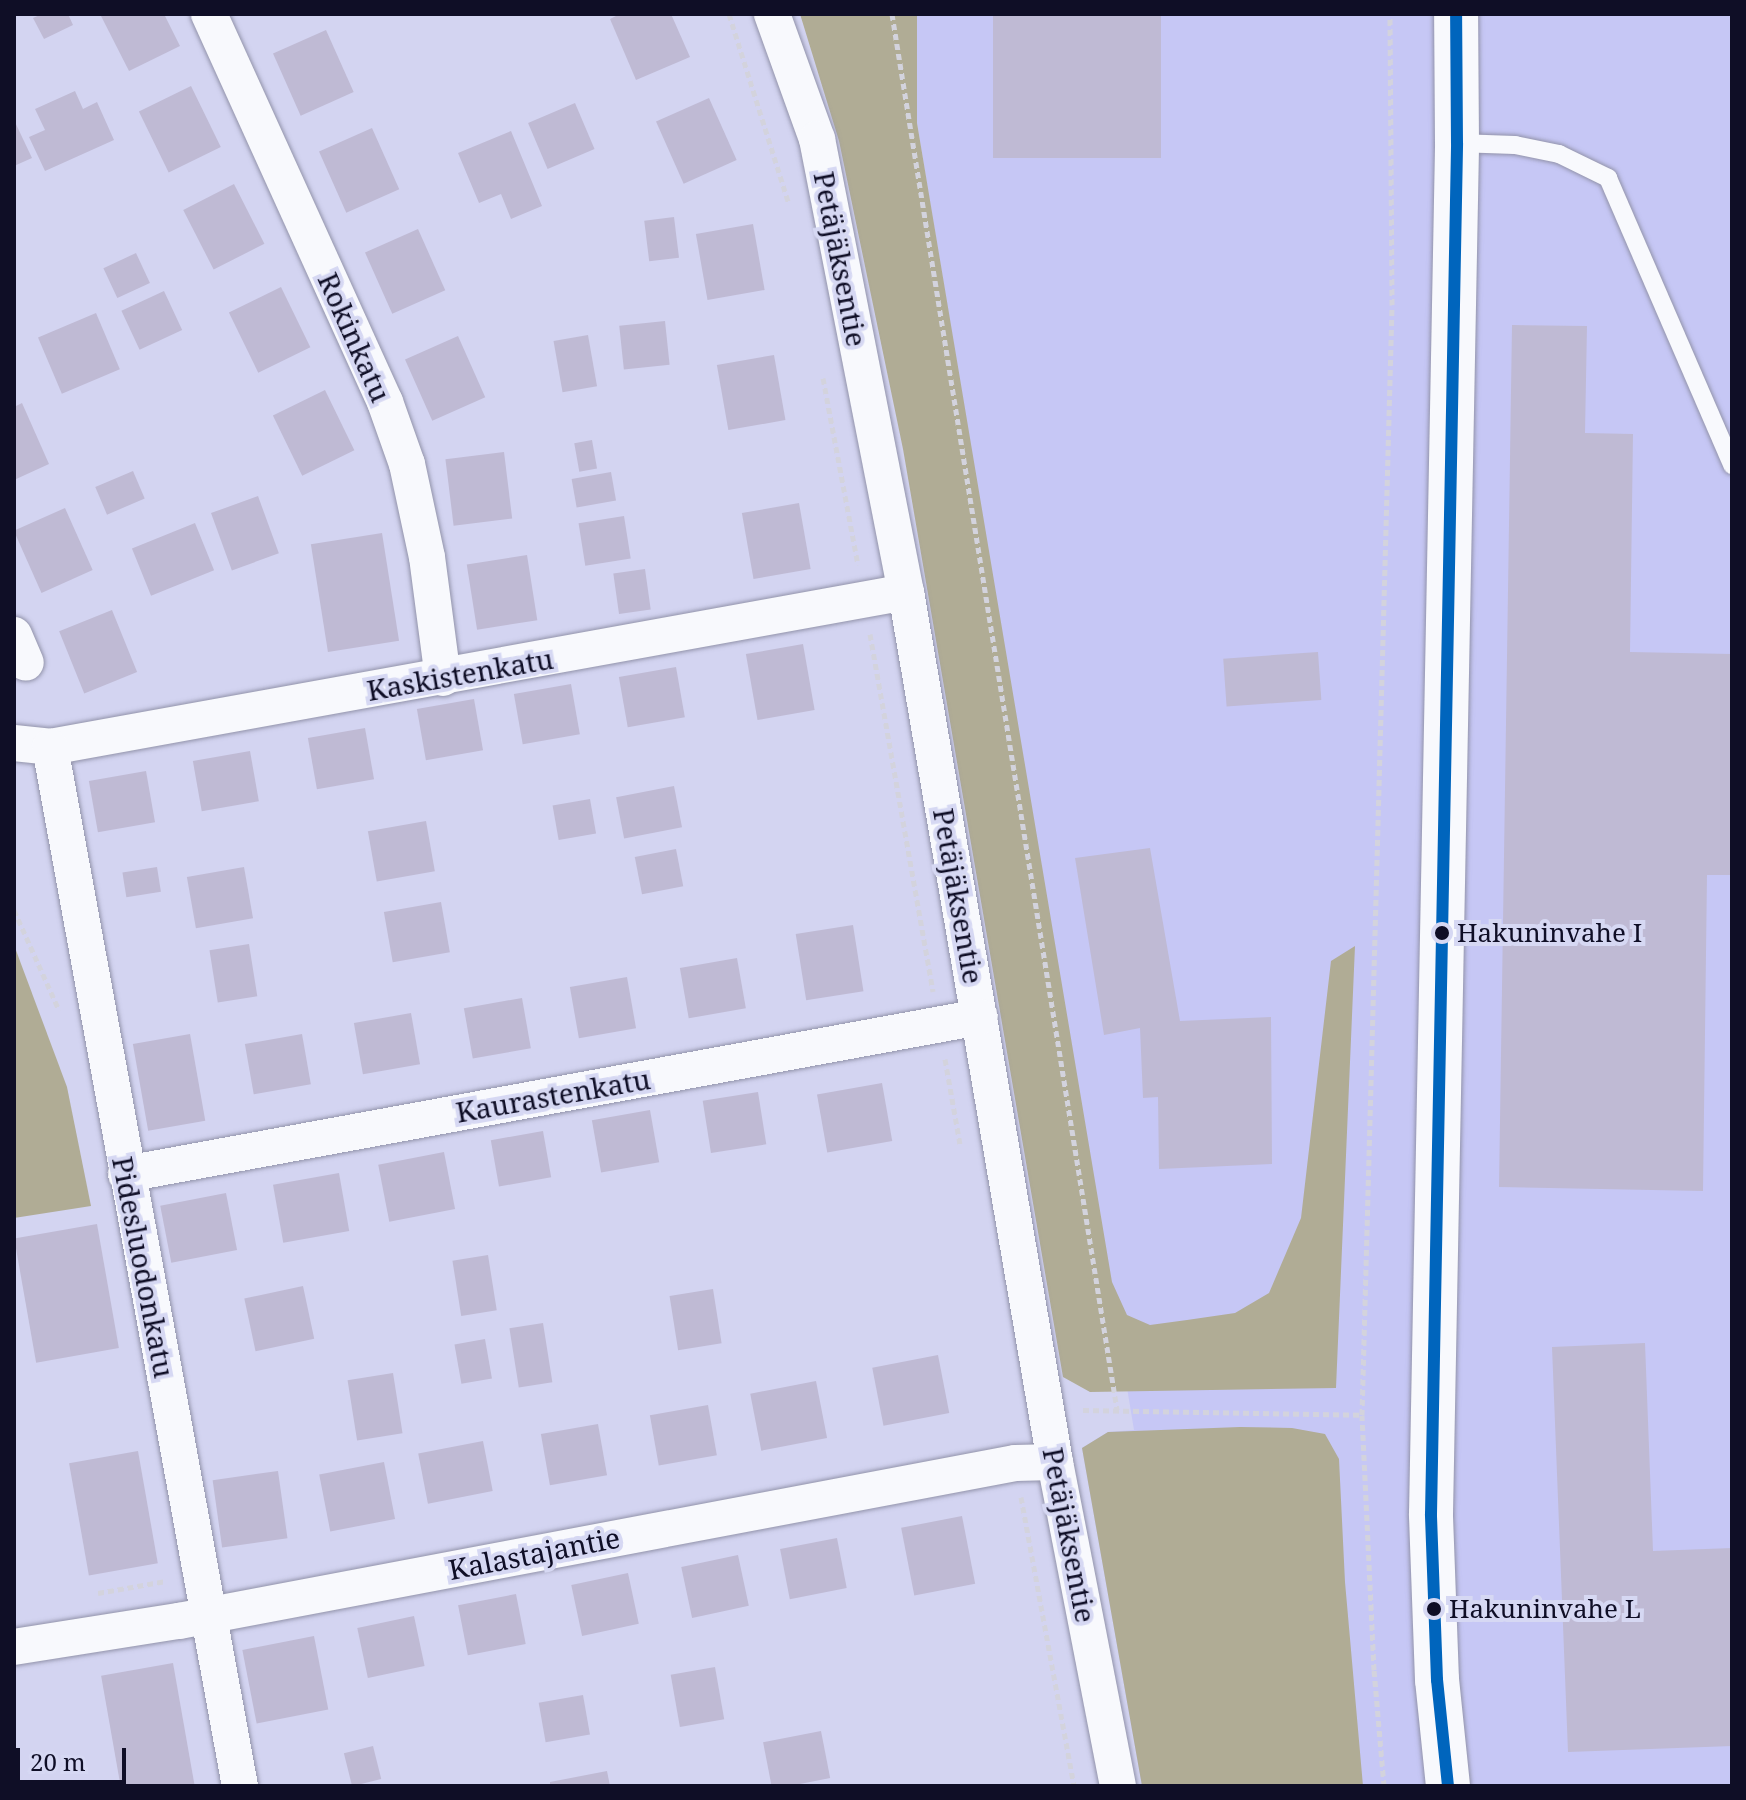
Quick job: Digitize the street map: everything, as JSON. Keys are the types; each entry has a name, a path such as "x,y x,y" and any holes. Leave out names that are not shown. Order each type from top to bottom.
{"highway":[{"path":"1448,1786 1436,1666 1431,1514 1457,143 1456,14"}],"street":[{"name":"Rokinkatu","path":"209,14 385,402 407,464 427,557 443,678"},
{"name":"Petäjäksentie","path":"772,14 817,139 906,592 1055,1462 1118,1786"},
{"name":"Kaskistenkatu","path":"14,743 50,747 906,592"},
{"name":"Pidesluodonkatu","path":"50,747 240,1786"},
{"name":"Kaurastenkatu","path":"126,1174 980,1017"},
{"name":"Kalastajantie","path":"14,1647 209,1614 1015,1463 1055,1462"}],"lane":[{"path":"1457,143 1515,145 1559,154 1608,178 1732,465"}],"path":[{"path":"729,14 793,215"},
{"path":"892,14 1117,1410"},
{"path":"1384,1786 1374,1670 1362,1415 1392,305 1390,14"},
{"path":"822,370 961,1148"},
{"path":"1047,1410 1362,1415"},
{"path":"1015,1463 1074,1786"}],"shaded area":[{"path":"800,14 917,14 917,123 1112,1282 1127,1315 1150,1325 1235,1313 1269,1293 1301,1218 1331,961 1355,946 1336,1388 1090,1392 1063,1377 903,449 839,141"},
{"path":"917,14 1732,14 1732,1786 1142,1786 1082,1448 1108,1432 1134,1430 917,123"},
{"path":"14,945 67,1087 91,1206 14,1218"},
{"path":"1292,1428 1325,1434 1339,1459 1345,1582 1363,1786 1142,1786 1082,1448 1108,1432"}],"building":[{"path":"42,14 68,14 73,25 44,39 33,18"},
{"path":"100,14 164,14 180,46 129,71"},
{"path":"620,14 671,14 690,57 636,80 610,19"},
{"path":"993,14 1161,14 1161,158 993,158"},
{"path":"326,30 354,92 301,116 273,54"},
{"path":"191,86 221,147 169,173 139,111"},
{"path":"75,91 83,109 97,102 114,140 45,171 29,137 45,130 35,109"},
{"path":"709,98 737,160 684,184 656,122"},
{"path":"575,103 595,149 548,169 528,123"},
{"path":"14,120 32,158 14,166"},
{"path":"372,128 399,189 346,213 319,152"},
{"path":"511,131 542,206 511,219 501,194 479,203 458,153"},
{"path":"234,184 264,244 214,270 183,210"},
{"path":"674,217 679,258 649,261 644,221"},
{"path":"753,224 765,290 708,300 696,234"},
{"path":"418,229 445,290 392,314 365,253"},
{"path":"136,253 150,283 117,298 103,268"},
{"path":"281,287 310,347 258,373 229,312"},
{"path":"164,291 182,330 140,350 121,311"},
{"path":"96,313 120,369 62,394 38,338"},
{"path":"665,321 670,365 624,370 619,326"},
{"path":"1512,325 1587,326 1585,433 1633,434 1630,652 1732,654 1732,875 1707,875 1703,1191 1499,1187"},
{"path":"588,335 597,386 563,392 554,341"},
{"path":"458,336 485,397 432,421 405,360"},
{"path":"774,355 785,420 728,430 717,365"},
{"path":"325,390 354,450 302,476 273,415"},
{"path":"22,403 49,464 14,480 14,407"},
{"path":"592,440 597,469 579,472 574,443"},
{"path":"504,452 512,519 454,526 445,459"},
{"path":"133,471 145,499 107,515 95,487"},
{"path":"611,472 616,501 577,508 572,479"},
{"path":"258,496 279,553 232,570 211,513"},
{"path":"799,503 811,569 754,579 742,513"},
{"path":"65,508 93,570 41,593 14,531"},
{"path":"624,516 631,558 585,566 579,523"},
{"path":"195,523 214,570 151,596 132,548"},
{"path":"382,533 399,641 328,652 311,544"},
{"path":"527,555 537,620 477,630 467,565"},
{"path":"645,569 651,610 619,614 613,573"},
{"path":"112,610 137,672 84,693 59,631"},
{"path":"803,644 815,710 758,720 746,654"},
{"path":"1318,652 1321,700 1227,707 1223,659"},
{"path":"676,667 685,717 628,727 619,677"},
{"path":"571,684 580,734 523,744 514,694"},
{"path":"474,699 483,750 426,760 417,709"},
{"path":"365,728 374,779 317,789 308,738"},
{"path":"250,751 259,801 202,811 193,761"},
{"path":"146,771 155,822 98,832 89,781"},
{"path":"674,786 682,827 624,838 616,797"},
{"path":"590,799 596,833 559,840 553,806"},
{"path":"426,821 435,871 377,881 368,831"},
{"path":"1150,848 1180,1021 1271,1017 1272,1164 1159,1169 1158,1097 1143,1098 1140,1028 1104,1035 1075,858"},
{"path":"676,849 683,886 642,894 635,857"},
{"path":"157,867 161,892 126,897 122,872"},
{"path":"244,867 253,918 196,928 187,877"},
{"path":"441,902 450,952 393,962 384,912"},
{"path":"853,925 863,991 806,1000 796,934"},
{"path":"249,944 257,996 218,1003 209,950"},
{"path":"737,958 746,1008 689,1018 680,968"},
{"path":"627,977 636,1028 579,1038 570,987"},
{"path":"522,998 531,1048 473,1058 464,1008"},
{"path":"411,1013 420,1064 363,1074 354,1023"},
{"path":"190,1034 205,1121 148,1131 133,1044"},
{"path":"302,1034 311,1084 254,1094 245,1044"},
{"path":"882,1083 892,1141 827,1153 817,1094"},
{"path":"758,1092 766,1144 711,1153 703,1101"},
{"path":"650,1110 659,1162 601,1172 592,1120"},
{"path":"543,1131 551,1177 499,1186 491,1140"},
{"path":"444,1152 455,1209 389,1222 378,1165"},
{"path":"339,1173 349,1231 283,1243 273,1185"},
{"path":"226,1193 237,1250 171,1263 160,1206"},
{"path":"97,1224 119,1348 36,1363 14,1239"},
{"path":"488,1255 497,1310 461,1316 452,1261"},
{"path":"303,1286 314,1339 256,1351 244,1298"},
{"path":"713,1289 722,1343 678,1350 670,1296"},
{"path":"543,1323 552,1382 519,1388 509,1328"},
{"path":"485,1339 492,1378 461,1384 454,1344"},
{"path":"1645,1343 1653,1551 1732,1548 1732,1746 1568,1752 1552,1347"},
{"path":"938,1355 949,1413 883,1426 872,1368"},
{"path":"393,1373 403,1433 357,1440 348,1380"},
{"path":"816,1381 827,1438 761,1451 750,1394"},
{"path":"708,1405 717,1455 659,1465 650,1415"},
{"path":"598,1424 607,1475 550,1485 541,1434"},
{"path":"483,1441 493,1491 428,1504 418,1454"},
{"path":"138,1451 158,1563 89,1575 69,1463"},
{"path":"384,1462 395,1519 330,1532 319,1475"},
{"path":"278,1471 287,1538 222,1548 213,1480"},
{"path":"962,1516 975,1584 914,1596 901,1528"},
{"path":"837,1538 847,1588 790,1599 780,1549"},
{"path":"738,1555 749,1606 692,1618 681,1567"},
{"path":"628,1573 639,1624 582,1636 571,1585"},
{"path":"516,1594 526,1644 468,1655 458,1605"},
{"path":"414,1616 425,1666 368,1678 357,1628"},
{"path":"314,1636 328,1710 257,1724 242,1650"},
{"path":"173,1663 195,1786 121,1786 101,1676"},
{"path":"715,1667 724,1719 680,1727 671,1675"},
{"path":"583,1695 590,1734 546,1742 539,1703"},
{"path":"821,1731 830,1778 790,1786 772,1786 763,1742"},
{"path":"373,1746 381,1779 352,1786 344,1753"},
{"path":"607,1771 610,1786 550,1786 550,1782"}],"transit line":[{"path":"1448,1786 1437,1680 1431,1514 1457,143 1456,14"}],"place":[{"name":"Hakuninvahe I","path":"1442,933"},
{"name":"Hakuninvahe L","path":"1434,1609"}]}
